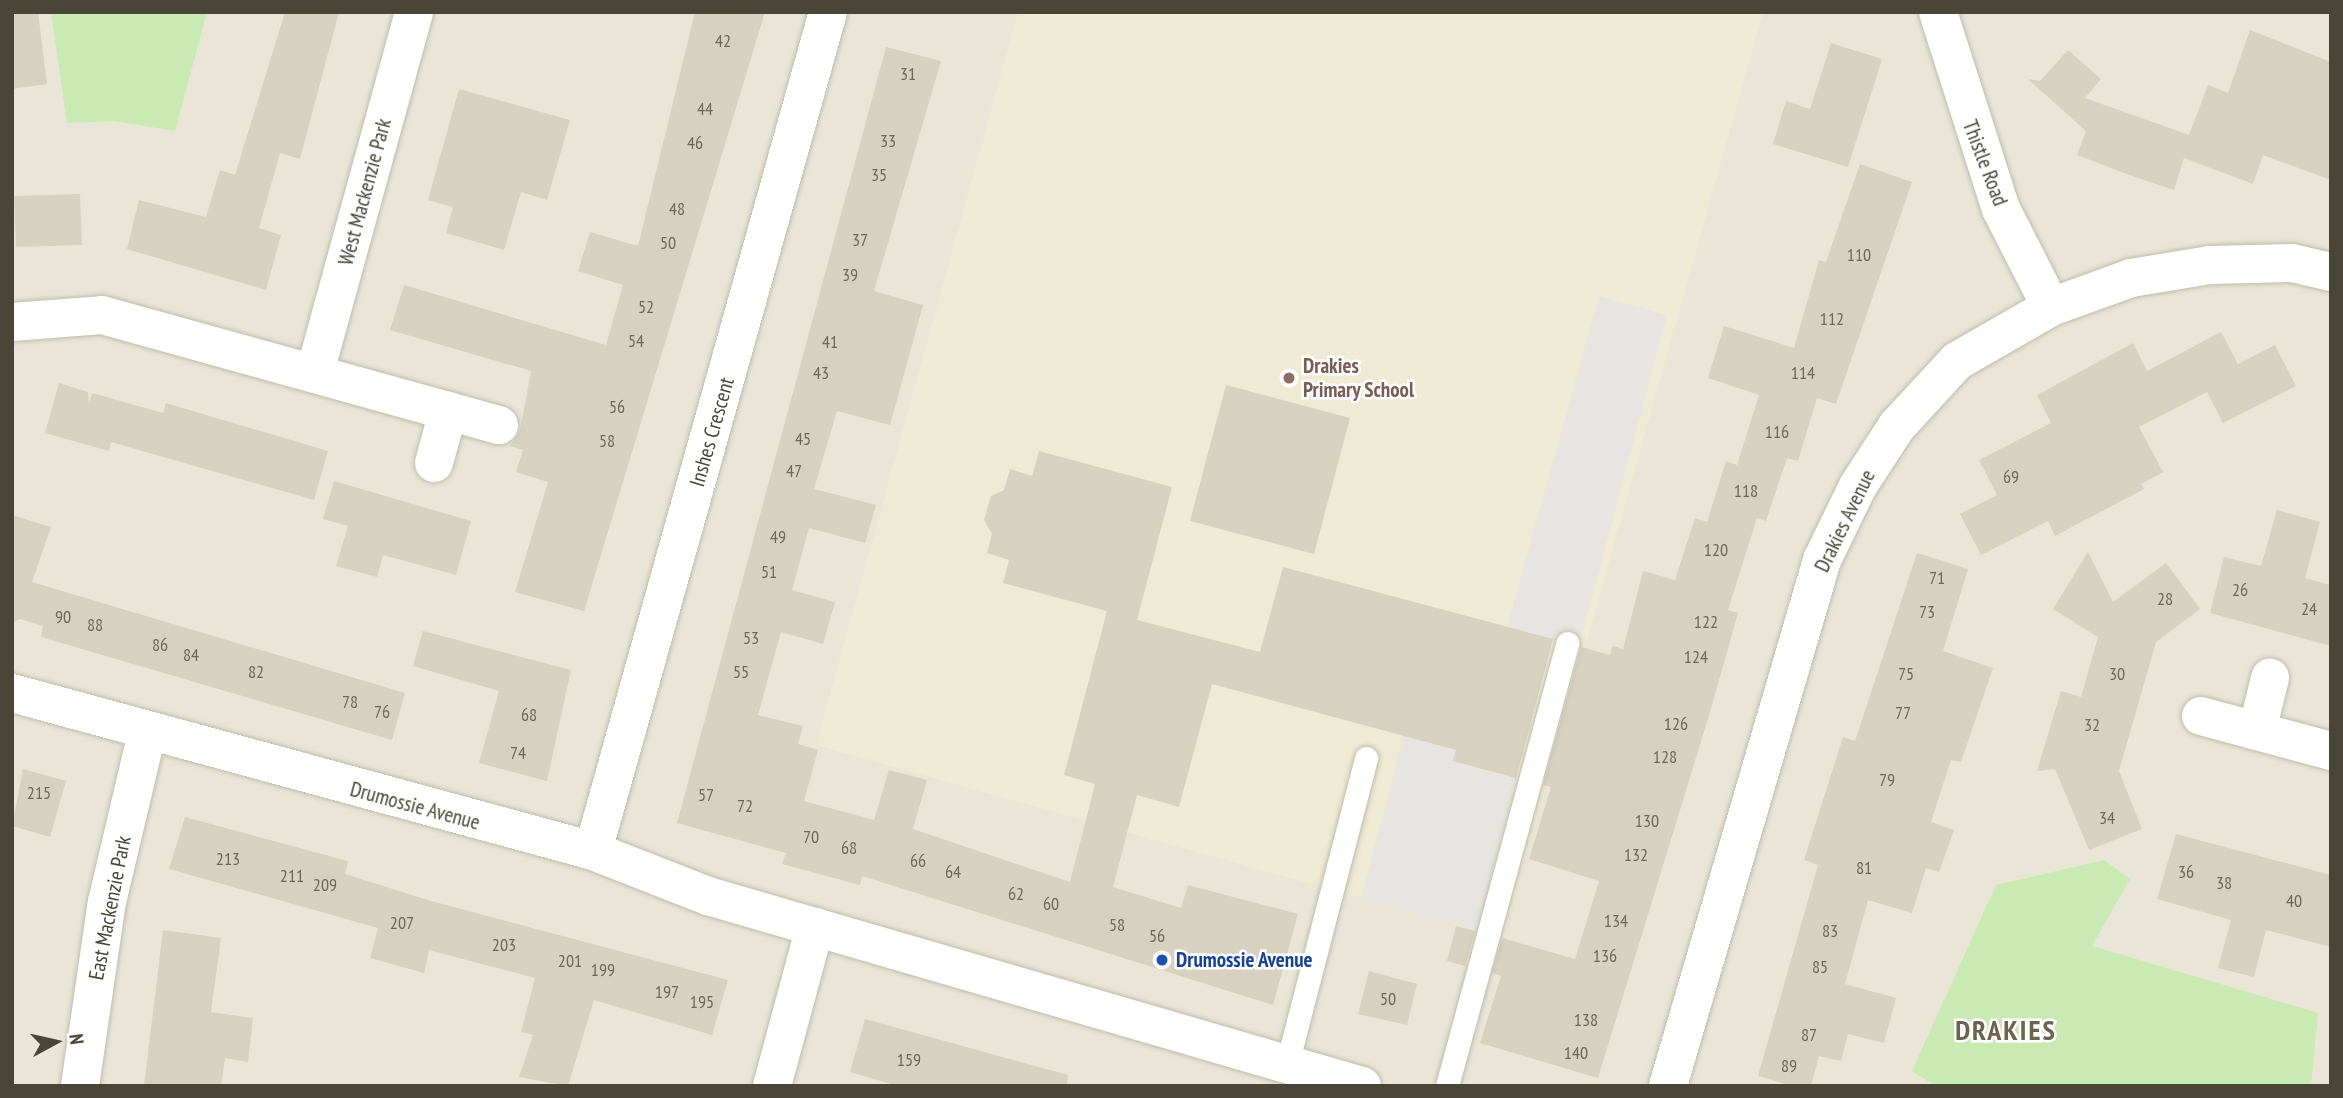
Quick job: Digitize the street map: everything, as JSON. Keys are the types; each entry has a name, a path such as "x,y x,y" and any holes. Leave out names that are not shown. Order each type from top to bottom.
{"street":[{"name":"West Mackenzie Park","path":"315,372 415,12"},
{"name":"Inshes Crescent","path":"593,851 828,12"},
{"name":"Thistle Road","path":"1938,12 2001,209 2051,307"},
{"name":"Drakies Avenue","path":"1668,1086 1822,561 1858,486 1897,426 1957,361 2051,307 2131,278 2210,265 2292,263 2331,272"},
{"path":"12,322 102,315 499,425"},
{"path":"434,463 448,411"},
{"path":"2257,731 2270,678"},
{"name":"Drumossie Avenue","path":"12,693 147,733 593,851 708,896 815,927 1247,1070 1287,1064 1362,1086"},
{"path":"2202,716 2331,751"},
{"name":"East Mackenzie Park","path":"80,1086 107,902 147,733"},
{"path":"772,1086 815,927"}],"lane":[{"path":"1447,1086 1567,643"},
{"path":"1287,1064 1366,758"}],"shaded area":[{"path":"12,12 2331,12 2331,1086 12,1086"},
{"name":"Drakies Primary School","path":"1018,12 1763,12 1504,938 816,745"},
{"path":"1599,296 1667,315 1579,646 1507,627"},
{"path":"1404,736 1456,750 1454,761 1516,778 1478,930 1361,898"}],"green space":[{"path":"51,12 207,12 175,131 115,121 67,123"},
{"path":"2104,860 2130,879 2092,946 2318,1013 2311,1086 1935,1086 1912,1071 1996,885"}],"building":[{"path":"12,12 38,12 47,84 12,89"},
{"path":"285,12 339,12 300,159 280,153 259,228 281,235 266,290 127,249 139,200 206,217 220,170 235,175"},
{"path":"695,12 765,12 584,611 515,592 548,482 516,472 523,450 510,446 520,431 531,371 390,330 404,285 606,345 623,285 578,271 590,232 638,246"},
{"path":"2250,30 2331,62 2331,180 2263,155 2253,184 2184,158 2174,190 2132,176 2077,155 2086,131 2028,79 2040,81 2068,50 2101,79 2085,98 2189,135 2208,85 2228,93"},
{"path":"1831,43 1882,59 1848,167 1773,144 1786,101 1810,109"},
{"path":"886,47 941,61 874,291 923,305 890,425 837,411 814,489 876,505 865,543 809,528 792,590 835,602 823,644 781,632 758,715 803,726 798,744 818,750 804,801 874,820 889,770 927,780 913,829 1070,882 1095,784 1064,775 1107,611 1003,583 1009,560 987,553 992,534 984,520 991,496 1004,490 1010,469 1032,476 1039,451 1172,487 1137,620 1260,652 1283,567 1553,639 1516,778 1453,761 1456,750 1212,684 1179,807 1137,795 1113,887 1181,908 1188,885 1298,914 1273,1005 862,876 860,885 782,864 786,853 677,823"},
{"path":"459,89 570,120 547,200 521,192 504,250 446,233 453,207 428,200"},
{"path":"1860,164 1912,182 1836,404 1817,398 1798,461 1787,458 1766,521 1757,518 1728,610 1738,613 1710,712 1598,1078 1480,1043 1501,976 1492,973 1502,938 1575,959 1599,881 1529,859 1551,787 1543,785 1581,647 1610,655 1613,646 1623,649 1643,571 1675,580 1695,518 1707,522 1726,461 1737,465 1759,395 1708,378 1724,326 1794,348 1819,260 1826,262"},
{"path":"80,194 82,245 16,247 14,196"},
{"path":"2221,332 2238,364 2275,345 2296,386 2223,423 2207,392 2139,427 2163,472 2141,484 2144,489 2055,536 2048,521 1981,555 1960,514 1997,495 1979,460 2051,423 2037,395 2133,343 2147,371"},
{"path":"59,383 88,392 89,404 92,393 163,413 166,403 328,451 314,500 111,442 109,451 45,433"},
{"path":"1226,385 1350,418 1314,554 1190,521"},
{"path":"334,481 471,521 456,575 383,555 377,577 336,566 348,526 323,519"},
{"path":"2277,510 2320,522 2305,578 2331,585 2331,646 2210,613 2224,557 2261,566"},
{"path":"12,515 51,527 32,582 405,693 392,740 41,637 43,626 20,619 12,623"},
{"path":"2088,552 2113,602 2166,563 2200,609 2156,642 2119,771 2142,829 2089,850 2055,769 2037,771 2061,691 2081,697 2098,637 2053,609"},
{"path":"1917,553 1968,569 1943,651 1993,668 1961,762 1951,760 1931,822 1954,830 1939,872 1926,868 1912,913 1868,900 1845,984 1896,998 1884,1043 1848,1034 1841,1061 1819,1056 1811,1086 1793,1086 1758,1076 1818,865 1804,860 1843,737 1855,741"},
{"path":"423,631 571,670 547,781 479,763 499,691 413,666"},
{"path":"23,769 66,781 50,837 12,826"},
{"path":"185,817 348,861 345,874 431,901 728,980 712,1035 594,1000 568,1086 519,1077 533,1035 521,1032 535,978 429,950 424,973 370,958 378,928 169,869"},
{"path":"2176,834 2331,875 2331,947 2266,930 2254,977 2218,968 2231,920 2157,899"},
{"path":"1456,926 1475,931 1465,966 1447,961"},
{"path":"163,930 221,938 211,1012 253,1018 248,1062 225,1058 221,1086 144,1086"},
{"path":"1369,971 1417,984 1407,1025 1358,1014"},
{"path":"865,1019 1068,1075 1067,1086 898,1086 850,1072"}],"place":[{"name":"Drakies Primary School","path":"1289,378"},
{"name":"Drumossie Avenue","path":"1162,960"}],"district":[{"name":"DRAKIES","path":"2006,1030"}]}
